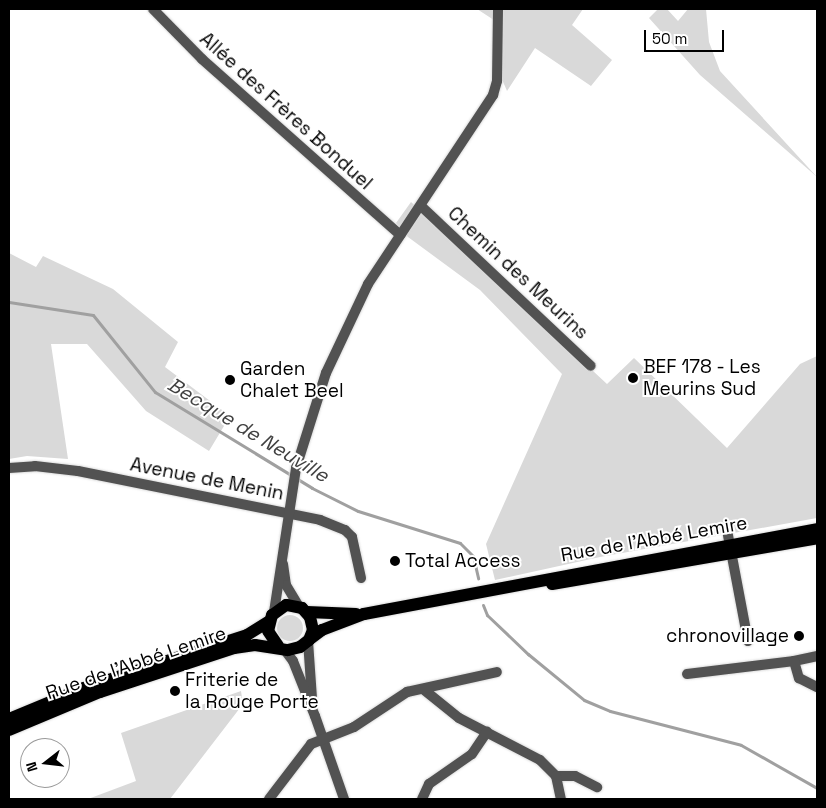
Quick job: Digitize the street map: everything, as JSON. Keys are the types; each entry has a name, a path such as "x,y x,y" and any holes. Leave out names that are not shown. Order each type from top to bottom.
{"main road":[{"name":"Rue de l'Abbé Lemire","path":"9,730 100,692 234,648 256,645 297,649 322,630 364,614 497,589 572,582 817,529"},
{"name":"Rue de l'Abbé Lemire","path":"730,549 817,538"},
{"name":"Rue de l'Abbé Lemire","path":"9,719 108,679 247,635 286,605 303,610 364,614"},
{"path":"303,610 313,627 309,640"},
{"path":"271,616 270,637 281,648"}],"street":[{"name":"Allée des Frères Bonduel","path":"152,9 197,54 400,235"},
{"name":"Chemin des Meurins","path":"271,616 291,492 311,413 336,347 368,284 493,95 497,81 498,9"},
{"name":"Chemin des Meurins","path":"421,206 591,366"},
{"name":"Avenue de Menin","path":"9,468 35,466 78,471 320,520 346,530 352,537 361,578"},
{"path":"727,530 748,641"},
{"name":"Chemin des Meurins","path":"282,552 286,585 303,610"},
{"path":"309,640 308,670 315,716"},
{"path":"281,648 293,661 315,716 344,799"},
{"path":"687,674 794,661 817,656"},
{"path":"794,661 799,678 817,687"},
{"path":"269,799 306,748 322,738 354,727 401,694 423,690 439,683 497,672"},
{"path":"423,690 453,714 540,760 556,776 562,799"},
{"path":"422,799 429,784 472,754 487,732"},
{"path":"556,776 575,776 597,787"}],"shaded area":[{"path":"477,9 583,9 572,25 612,60 591,86 535,48 507,91 501,77 500,24"},
{"path":"658,9 667,9 678,21 688,9 706,9 709,42 720,71 817,177 700,75 649,18"},
{"path":"411,202 607,384 634,358 727,448 800,364 817,356 817,518 600,557 495,580 486,544 562,374 480,290 408,237 396,223"},
{"path":"9,253 36,267 43,256 113,289 178,342 165,367 230,416 209,451 146,411 87,344 51,344 68,459 27,456 9,459"},
{"path":"290,615 299,619 303,628 299,637 290,641 281,637 277,628 281,619"},
{"path":"241,691 243,704 170,799 88,799 136,781 121,733"}],"waterway":[{"name":"Becque de Neuville","path":"9,302 93,315 155,392 312,488 358,511 460,543 473,556 478,578"},
{"name":"Becque de Neuville","path":"483,605 487,615 528,654 584,700 610,711 741,745 817,788"}],"place":[{"name":"BEF 178 - Les Meurins Sud","path":"633,378"},
{"name":"Garden Chalet Beel","path":"230,380"},
{"name":"Total Access","path":"395,561"},
{"name":"chronovillage","path":"799,636"},
{"name":"Friterie de la Rouge Porte","path":"175,691"}]}
